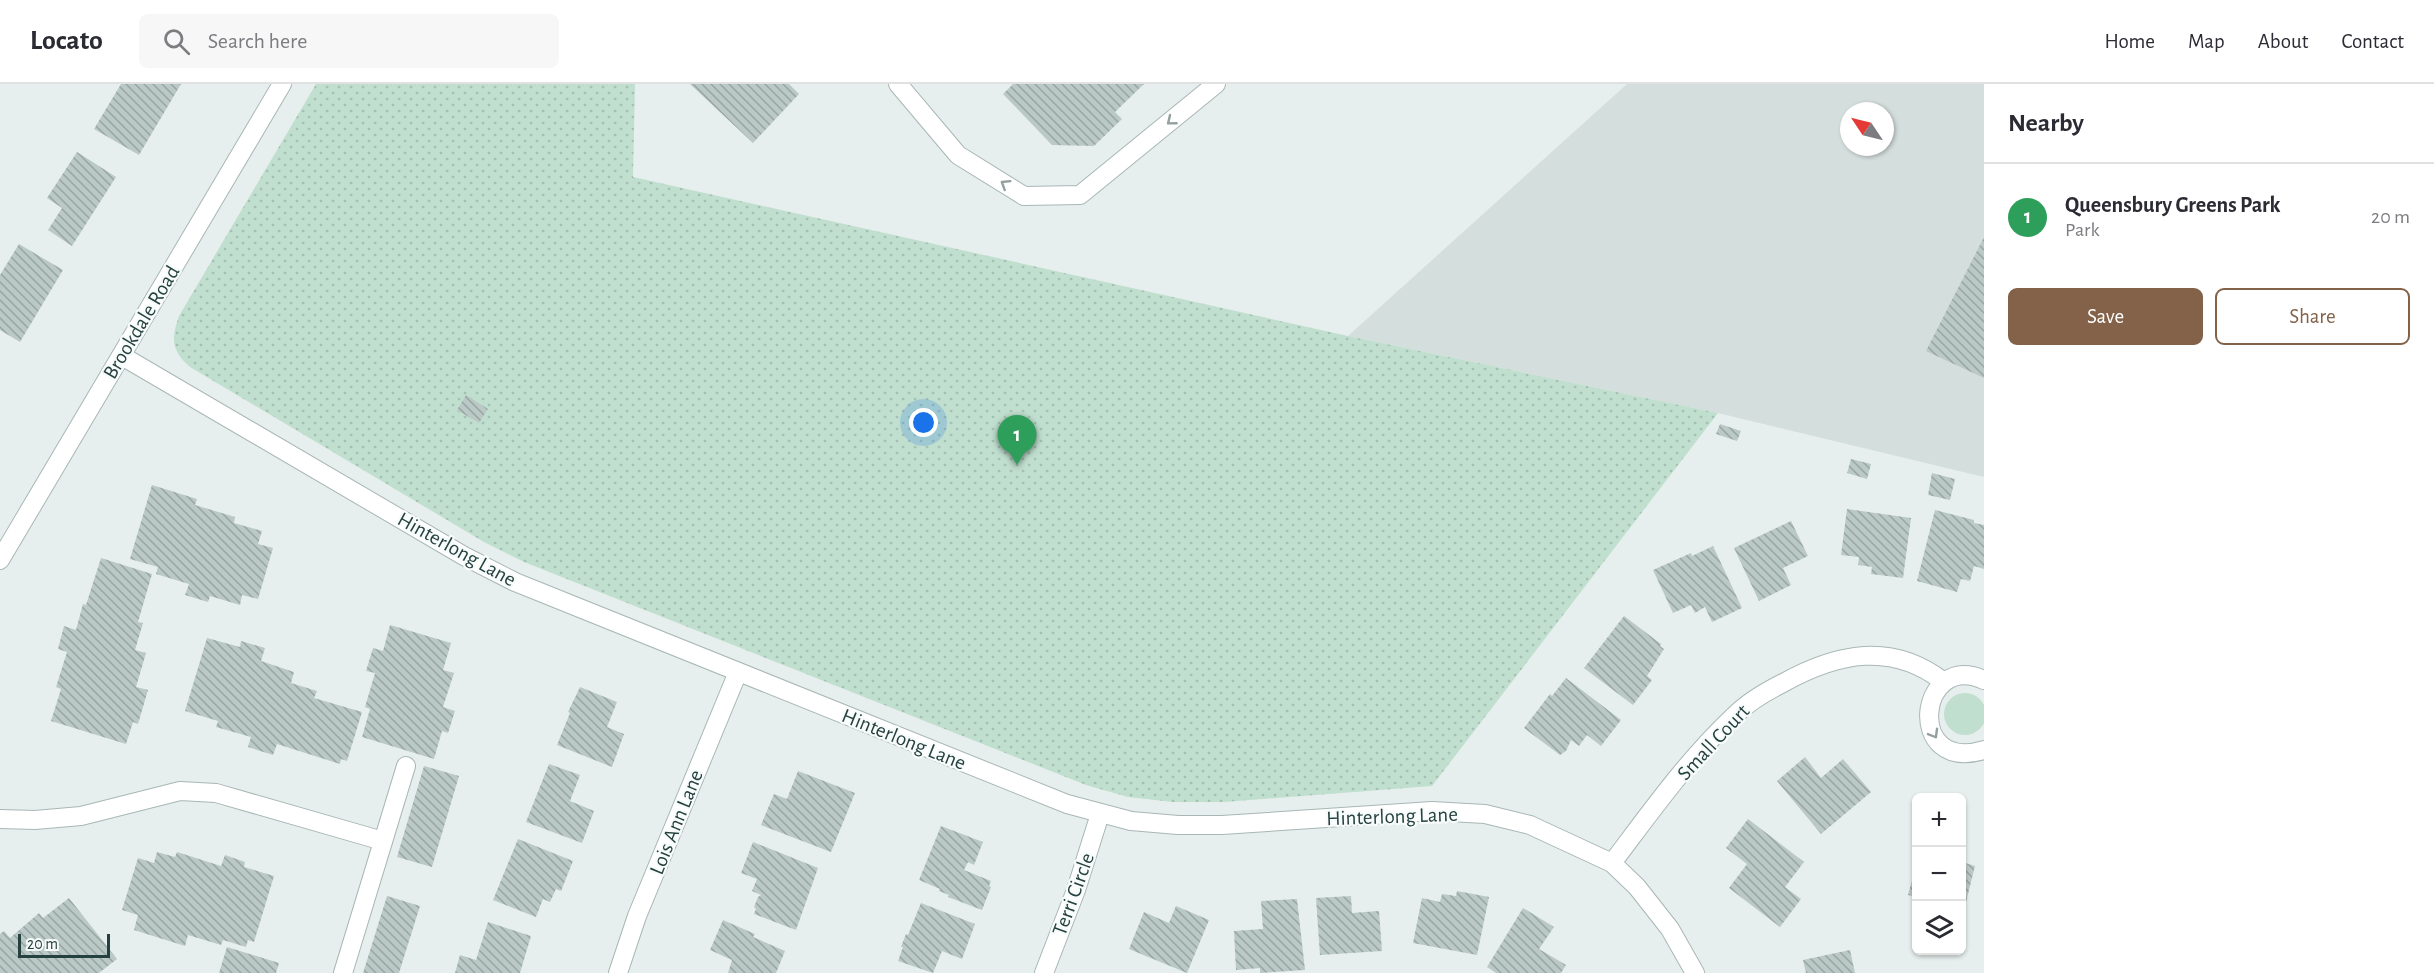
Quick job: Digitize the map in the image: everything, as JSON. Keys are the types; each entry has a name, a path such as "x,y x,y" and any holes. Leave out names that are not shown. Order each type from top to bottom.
{"street":[{"name":"Brookdale Road","path":"0,560 282,84"},
{"path":"898,84 958,155 1024,196 1080,195 1216,84"},
{"name":"Hinterlong Lane","path":"122,356 464,556 515,582 1067,804 1131,821 1178,825 1222,825 1432,811 1485,814 1530,825 1612,863 1637,887 1670,929 1695,973"},
{"name":"Small Court","path":"1612,863 1702,748 1735,714 1760,695 1785,681 1822,664 1845,657 1878,656 1908,662 1928,670 1944,682"},
{"name":"Lois Ann Lane","path":"618,973 654,875 738,672"},
{"path":"1984,680 1968,675 1944,682 1929,703 1927,717 1936,741 1952,751 1972,754 1984,750"},
{"path":"343,973 406,766"},
{"path":"0,819 35,820 81,816 180,791 216,793 383,841"},
{"name":"Terri Circle","path":"1044,973 1076,890 1100,814"}],"shaded area":[{"path":"1627,84 1984,84 1984,477 1718,413 1348,336"}],"green space":[{"path":"316,84 635,84 633,177 1348,336 1718,413 1432,786 1224,802 1173,802 1128,797 1086,785 524,562 484,542 190,367 179,355 174,344 179,316"},
{"path":"1965,693 1973,694 1980,699 1985,706 1985,722 1980,729 1973,734 1965,735 1957,734 1950,729 1945,722 1944,714 1945,706 1950,699 1957,694"}],"building":[{"path":"121,84 181,84 139,155 94,129"},
{"path":"690,84 789,84 799,94 753,143"},
{"path":"1013,84 1144,84 1115,112 1122,119 1094,146 1052,145 1003,94"},
{"path":"77,152 116,177 72,246 48,230 62,208 47,198"},
{"path":"1984,237 1984,378 1926,351"},
{"path":"19,244 63,270 20,342 0,330 0,275"},
{"path":"466,395 488,409 479,423 457,410"},
{"path":"1720,424 1741,431 1737,441 1716,434"},
{"path":"1851,459 1871,464 1867,479 1847,473"},
{"path":"1932,473 1955,479 1950,500 1928,495"},
{"path":"152,485 197,499 195,505 235,517 234,523 262,531 258,544 273,548 258,599 242,595 240,605 210,596 208,602 185,595 189,584 156,574 158,567 130,559"},
{"path":"1847,509 1911,518 1903,578 1871,574 1872,567 1858,565 1859,557 1841,555"},
{"path":"1935,510 1974,520 1974,523 1984,525 1984,569 1974,566 1970,581 1961,579 1957,592 1917,581"},
{"path":"1791,521 1808,556 1783,568 1791,585 1759,601 1734,548"},
{"path":"1713,546 1742,608 1712,622 1705,607 1695,613 1691,605 1673,613 1653,570"},
{"path":"101,558 152,574 138,622 143,623 135,650 146,653 136,687 148,690 138,724 133,722 126,744 51,721 61,689 56,687 67,652 58,649 64,626 76,630 83,604 86,605"},
{"path":"1624,616 1661,644 1660,646 1664,649 1647,676 1652,680 1633,705 1584,668"},
{"path":"390,625 451,643 443,670 454,673 443,707 455,711 448,733 442,731 434,759 362,737 370,709 365,707 375,673 366,671 373,648 383,651"},
{"path":"207,638 240,647 241,641 265,648 261,661 294,672 291,683 317,691 314,698 362,712 347,761 341,759 340,764 277,744 273,755 248,747 251,737 216,727 218,721 185,711"},
{"path":"1566,678 1621,720 1601,746 1587,735 1579,746 1571,740 1566,751 1560,755 1524,728 1550,694 1552,696"},
{"path":"580,687 617,702 607,727 624,734 612,767 557,745 570,713 568,712"},
{"path":"1805,757 1821,778 1843,759 1871,792 1821,834 1777,781"},
{"path":"549,764 580,775 570,801 594,811 582,843 526,822"},
{"path":"424,766 459,776 432,867 397,857"},
{"path":"798,771 855,793 831,852 761,825 774,794 787,799"},
{"path":"1748,819 1804,862 1785,887 1801,899 1780,927 1729,888 1747,864 1726,848"},
{"path":"941,826 983,842 974,865 968,862 964,870 991,881 982,910 948,897 949,895 939,891 940,889 919,880"},
{"path":"518,839 573,861 561,891 556,889 550,902 543,899 536,917 493,900"},
{"path":"753,842 818,868 796,930 754,914 756,909 754,907 761,895 752,891 757,879 741,873"},
{"path":"157,852 175,857 177,852 221,866 225,855 245,862 244,867 274,876 254,942 248,940 246,947 223,940 221,945 188,935 185,946 134,930 138,915 122,910 138,858 154,863"},
{"path":"1966,863 1975,866 1966,902"},
{"path":"1912,880 1912,896 1908,895"},
{"path":"1457,891 1489,897 1477,955 1413,943 1422,898 1440,902 1442,894 1456,896"},
{"path":"387,896 420,906 399,973 363,973"},
{"path":"1351,896 1352,913 1379,911 1382,951 1320,955 1316,898"},
{"path":"69,898 117,959 99,973 0,973 0,934 4,931 10,938 39,913 43,918"},
{"path":"1297,899 1305,970 1260,973 1260,968 1236,970 1234,931 1263,929 1261,901"},
{"path":"921,903 975,924 962,959 942,951 933,973 898,961 906,934 908,935"},
{"path":"1176,906 1209,920 1187,973 1129,949 1144,912 1169,923"},
{"path":"1523,908 1554,927 1539,949 1566,965 1561,973 1496,973 1487,967"},
{"path":"723,920 785,951 776,973 728,973 732,960 710,950"},
{"path":"488,922 531,936 520,973 455,973 460,955 476,960"},
{"path":"227,947 279,963 276,973 219,973"},
{"path":"1850,950 1855,973 1806,973 1803,960"}],"place":[{"name":"Queensbury Greens Park","path":"1017,465"}]}
